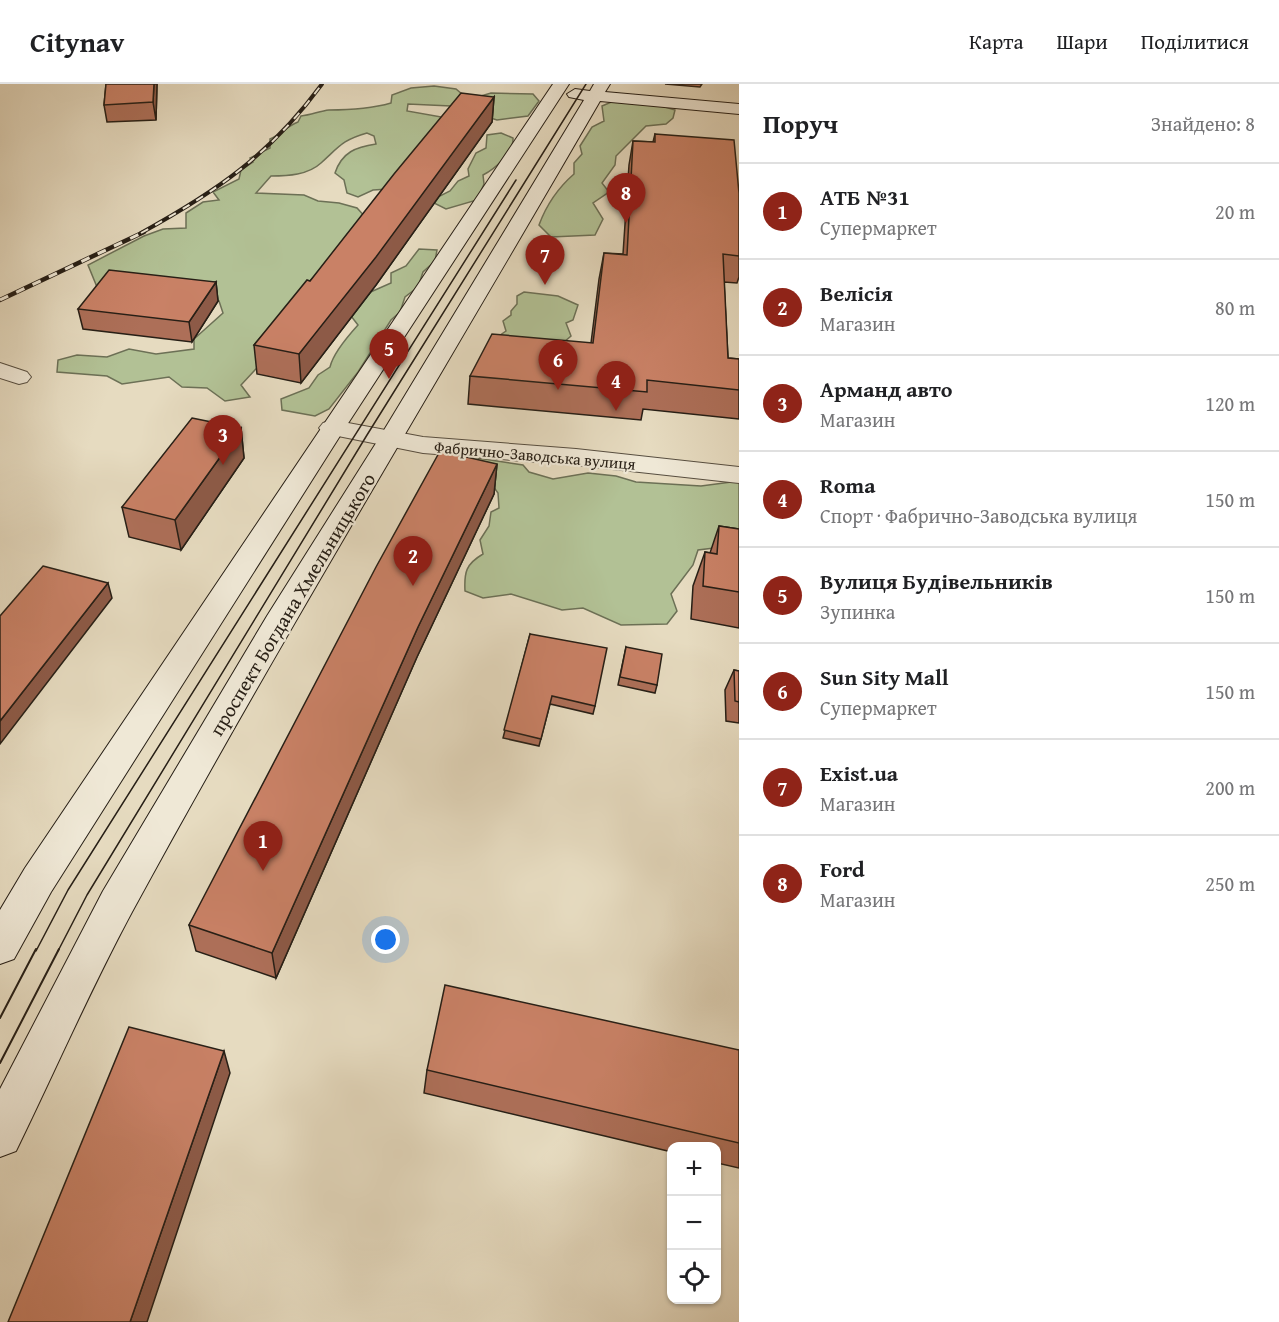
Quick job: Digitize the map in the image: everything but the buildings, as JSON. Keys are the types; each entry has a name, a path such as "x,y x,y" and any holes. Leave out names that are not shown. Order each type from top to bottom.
{"main road":[{"path":"0,946 38,880 332,428 558,88 599,90 739,109"},
{"name":"проспект Богдана Хмельницького","path":"0,1135 117,903 278,624 391,440 599,90"},
{"name":"Фабрично-Заводська вулиця","path":"332,428 423,446 576,457 739,475"}],"green space":[{"path":"434,86 456,89 462,94 481,96 491,93 533,94 539,101 528,116 497,120 451,106 408,104 407,111 447,118 389,189 373,190 358,197 347,193 344,180 335,173 346,155 362,147 376,144 374,136 367,133 346,141 310,170 291,175 271,176 256,193 304,195 318,201 357,208 368,220 366,294 391,283 391,273 406,266 419,249 437,250 435,261 423,272 418,287 405,297 400,312 391,320 358,372 329,409 315,416 282,410 281,399 309,388 318,375 330,367 338,351 358,325 351,316 267,357 241,385 250,397 225,401 207,388 182,387 169,377 122,384 107,376 57,372 58,360 77,355 107,357 129,349 156,354 194,349 194,339 223,313 219,301 97,287 88,265 144,236 163,229 186,228 186,213 203,202 219,200 213,192 239,179 241,170 253,162 250,158 270,148 270,139 298,122 301,116 329,110 360,109 383,105 391,103 392,95 411,88"},
{"path":"616,100 655,104 675,110 673,118 666,124 646,126 616,156 615,165 602,183 609,192 593,203 603,219 595,235 551,237 539,225 542,218 558,191 574,174 574,163 582,154 580,146 592,127 604,121 602,106"},
{"path":"501,133 513,138 510,149 503,160 483,175 484,184 477,200 446,209 430,201 450,191 458,181 469,176 468,169 476,153 486,148 487,135"},
{"path":"524,292 558,296 578,305 573,320 566,323 571,336 564,342 496,338 506,331 503,321 511,315 511,311 517,304 517,296"},
{"path":"471,457 523,465 529,472 553,479 588,473 616,476 636,482 701,486 739,481 739,545 698,550 693,565 671,594 677,611 667,624 621,625 583,608 562,610 511,594 483,598 465,591 465,579 467,569 483,554 480,540 489,526 491,512 499,508 498,493 493,486 450,458"}],"tram line":[{"path":"58,951 87,895 367,435 586,84"},
{"path":"36,951 68,890 516,180"},
{"path":"0,1018 36,949"},
{"path":"0,1063 59,949"}],"railway":[{"path":"141,233 218,186 262,151 322,84"},
{"path":"0,300 144,232"}],"place":[{"name":"Ford","path":"626,223"},
{"name":"Exist.ua","path":"545,285"},
{"name":"Вулиця Будівельників","path":"389,379"},
{"name":"Sun Sity Mall","path":"558,390"},
{"name":"Roma","path":"616,411"},
{"name":"Арманд авто","path":"223,465"},
{"name":"Велісія","path":"413,586"},
{"name":"АТБ №31","path":"263,871"}]}
